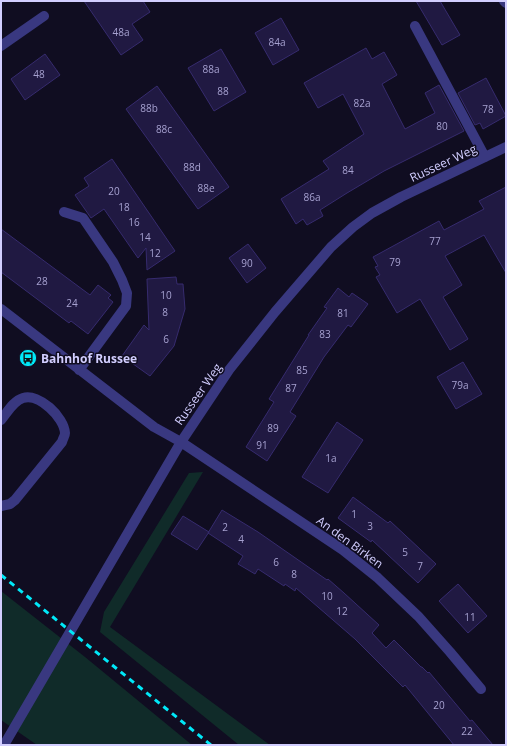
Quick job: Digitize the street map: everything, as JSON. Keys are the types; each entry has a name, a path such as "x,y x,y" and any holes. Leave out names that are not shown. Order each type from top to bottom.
{"street":[{"path":"1,46 44,16"},
{"path":"415,26 485,157"},
{"name":"Russeer Weg","path":"4,745 180,442 229,370 275,312 331,247 353,227 372,213 401,197 506,147"},
{"path":"64,212 83,218 113,262 127,293 126,306 79,370"},
{"name":"An den Birken","path":"1,309 154,427 180,442 343,550 378,578 418,616 481,689"},
{"path":"1,420 16,402 24,398 32,398 48,406 61,420 65,435 62,442 15,500 10,504 1,506"}],"green space":[{"path":"203,472 110,627 270,745 239,745 100,632 104,612 189,473"},
{"path":"1,591 85,657 192,745 37,745 1,720"}],"building":[{"path":"84,1 143,1 150,12 132,24 143,40 121,55"},
{"path":"416,1 440,1 460,35 442,45"},
{"path":"281,18 299,50 273,65 255,33"},
{"path":"366,48 372,59 384,52 397,75 382,84 405,129 435,113 425,93 439,85 464,131 384,171 347,193 320,210 323,216 307,225 303,219 296,224 281,199 329,169 323,161 364,134 343,94 318,108 304,83"},
{"path":"221,49 246,92 214,111 188,68"},
{"path":"45,54 60,75 25,100 11,79"},
{"path":"486,78 506,116 483,129 480,123 475,125 458,93"},
{"path":"157,86 229,187 198,209 126,109"},
{"path":"112,159 175,251 147,270 146,248 138,258 104,209 91,218 75,195 89,186 84,178"},
{"path":"506,187 506,273 484,235 445,256 462,285 443,297 468,339 450,350 420,299 397,313 376,277 380,275 375,267 378,266 373,257 439,221 444,230 484,209 479,201"},
{"path":"1,229 90,295 98,285 111,295 108,298 113,302 88,334 71,321 69,323 1,272"},
{"path":"248,244 266,268 247,283 229,258"},
{"path":"176,277 177,284 183,284 185,309 174,346 150,376 122,356 144,325 149,330 147,279"},
{"path":"338,288 349,297 352,293 368,304 351,327 348,325 324,357 290,412 296,416 267,461 246,447 274,402 269,399 308,335 327,308 324,307"},
{"path":"463,362 482,394 456,409 437,377"},
{"path":"337,422 363,440 328,493 302,477"},
{"path":"353,497 388,523 390,521 436,564 418,583 372,540 371,542 338,518"},
{"path":"222,510 258,532 327,580 328,579 379,625 372,633 386,648 394,640 421,667 428,673 429,672 470,721 472,720 493,745 454,745 405,685 403,687 355,639 296,588 295,591 285,584 284,586 258,569 255,574 238,564 243,556 208,533"},
{"path":"183,516 209,532 197,550 171,534"},
{"path":"458,584 487,616 468,633 439,601"}],"railway":[{"path":"1,575 211,745"}],"place":[{"name":"Bahnhof Russee","path":"28,358"}]}
